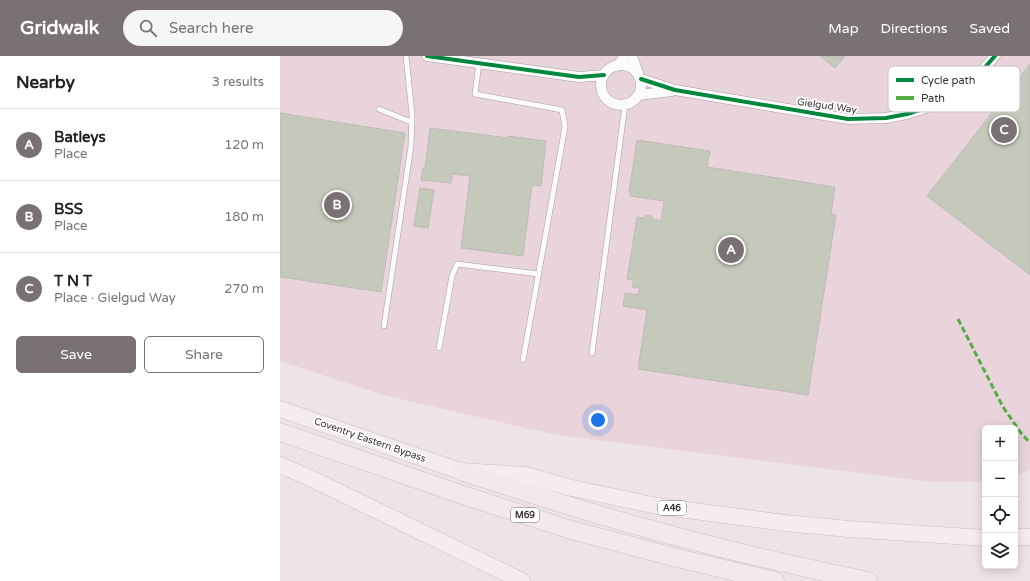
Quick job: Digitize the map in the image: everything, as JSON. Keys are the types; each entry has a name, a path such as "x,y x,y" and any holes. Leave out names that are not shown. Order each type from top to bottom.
{"highway":[{"name":"Coventry Eastern Bypass","path":"280,409 460,471"},
{"name":"M69","path":"280,432 460,494 568,529 677,558 775,581"},
{"path":"280,465 315,480 522,581"},
{"name":"A46","path":"460,471 525,475 572,488 657,506 785,523 982,538"},
{"name":"M69","path":"460,471 579,509 648,529 753,556 868,581"},
{"path":"1018,537 1030,537"}],"street":[{"path":"426,56 579,77 604,75"},
{"path":"624,56 616,66 604,75 601,82 602,90 606,98 611,103 618,105 625,105 632,102 641,90 640,77 632,56"},
{"name":"Gielgud Way","path":"986,66 995,56"},
{"path":"616,66 623,65 630,68 640,77"},
{"path":"579,77 602,90"},
{"name":"Gielgud Way","path":"640,77 675,90 848,119 886,118 913,112"},
{"name":"Gielgud Way","path":"638,95 675,90"}],"lane":[{"path":"384,326 411,146 412,114 406,56"},
{"path":"479,63 475,94 562,110 565,127 523,360"},
{"path":"592,353 625,105"},
{"path":"379,109 411,122"},
{"path":"439,348 452,276 457,264 539,274"}],"shaded area":[{"path":"280,56 1030,56 1030,469 1020,475 1018,475 1018,425 982,425 982,482 931,482 557,435 383,395 280,361"}],"building":[{"path":"820,56 845,56 835,68"},
{"path":"1030,64 1030,275 927,196 993,112 1020,112 1020,77"},
{"path":"280,113 405,133 381,292 280,277"},
{"path":"430,128 508,138 508,136 546,141 541,186 532,185 523,256 461,248 470,176 452,174 451,183 421,180 423,168 425,168"},
{"path":"637,140 710,151 707,167 835,187 831,214 836,215 808,395 638,369 647,310 623,306 625,293 638,295 640,288 632,287 634,280 627,279 637,217 643,218 646,215 661,221 664,201 630,196 631,192 629,192"},
{"path":"420,188 434,190 428,228 414,226"}],"marked path":[{"path":"958,319 1003,407 1021,433 1030,443"}],"cycle path":[{"path":"427,56 579,77 604,75"},
{"path":"986,66 995,56"},
{"path":"641,79 675,90 848,119 886,118 913,112"}],"place":[{"name":"T N T","path":"1004,130"},
{"name":"BSS","path":"337,205"},
{"name":"Batleys","path":"731,250"}]}
